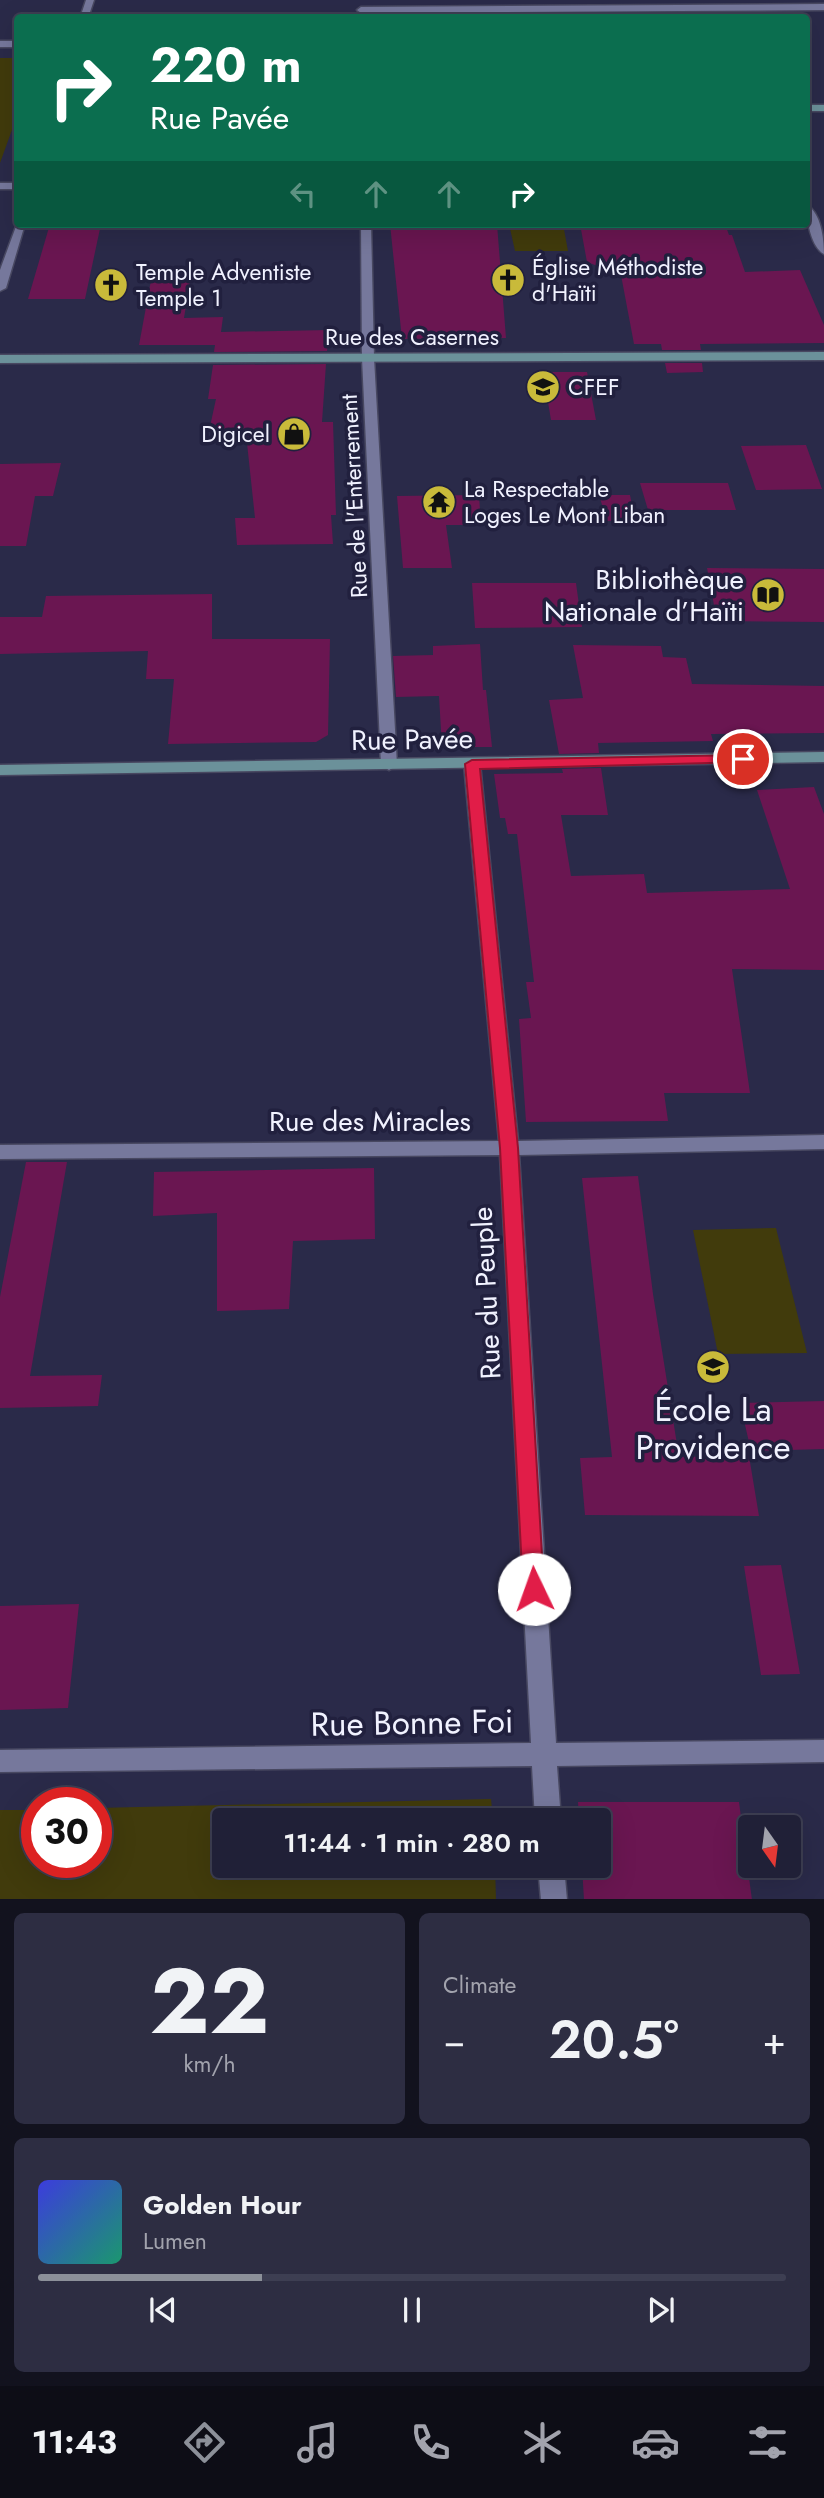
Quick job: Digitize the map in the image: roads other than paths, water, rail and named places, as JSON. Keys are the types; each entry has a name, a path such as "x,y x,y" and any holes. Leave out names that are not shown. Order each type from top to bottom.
{"main road":[{"name":"Rue des Casernes","path":"0,359 824,356"},
{"name":"Rue Pavée","path":"0,770 824,757"}],"street":[{"path":"361,9 551,4 696,13 824,7"},
{"path":"810,216 824,251"},
{"path":"0,288 19,228"},
{"name":"Rue de l'Enterrement","path":"366,228 368,358 389,765"},
{"name":"Rue du Peuple","path":"472,764 509,1148 547,1808"},
{"name":"Rue des Miracles","path":"0,1152 509,1148 824,1142"},
{"name":"Rue Bonne Foi","path":"0,1761 824,1751"},
{"path":"552,1878 554,1899"}],"place":[{"name":"Église Méthodiste d'Haïti","path":"508,280"},
{"name":"Temple Adventiste Temple 1","path":"111,285"},
{"name":"CFEF","path":"543,387"},
{"name":"Digicel","path":"294,434"},
{"name":"La Respectable Loges Le Mont Liban","path":"439,502"},
{"name":"Bibliothèque Nationale d’Haïti","path":"768,595"},
{"name":"École La Providence","path":"713,1367"}]}
